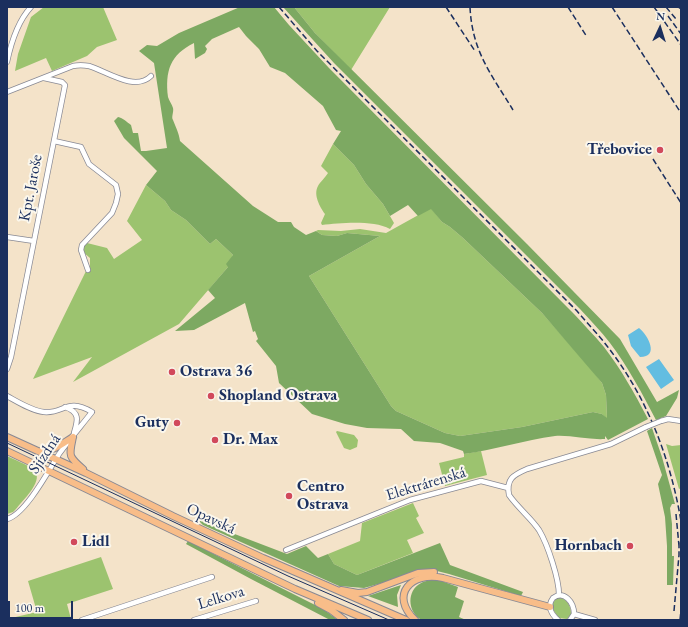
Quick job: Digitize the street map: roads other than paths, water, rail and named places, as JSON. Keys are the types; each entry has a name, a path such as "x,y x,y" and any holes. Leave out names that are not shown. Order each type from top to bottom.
{"main road":[{"name":"Opavská","path":"7,437 57,459 173,516 329,588 406,620"},
{"path":"36,450 46,452 52,450 73,437"},
{"path":"73,437 69,453 71,459 86,473"},
{"name":"Opavská","path":"7,451 295,589 368,620"},
{"path":"329,588 352,592 365,592 418,573 430,572 445,575 469,585"},
{"path":"415,620 409,613 405,600 407,588 412,582 422,577 433,576 550,607"},
{"path":"295,589 331,610 344,620"}],"street":[{"path":"7,62 17,30 25,13 31,7"},
{"path":"7,92 73,66 90,66 122,80 133,82 147,80 151,76"},
{"name":"Kpt. Jaroše","path":"7,369 11,357 65,85 62,82 44,78"},
{"name":"Kpt. Jaroše","path":"54,141 81,146 89,164 116,185 118,194 112,213 82,245 81,250 88,270"},
{"name":"Kpt. Jaroše","path":"7,237 34,241"},
{"path":"7,396 42,412 52,412 66,407 73,410 77,416 73,437"},
{"name":"Sjízdná","path":"7,519 15,516 20,510 92,412 79,406 66,407"},
{"path":"559,595 559,588 546,545 539,530 509,495 509,481 515,474 526,469 611,444 661,421 668,419 681,421"},
{"name":"Elektrárenská","path":"286,550 416,498 481,482 508,488"},
{"path":"82,620 212,577"},
{"path":"558,620 552,614 550,607 551,599 559,595 565,596 574,608 574,614 570,620"},
{"name":"Lelkova","path":"194,620 256,601"},
{"path":"574,614 594,620"}],"water":[{"path":"639,328 649,340 651,350 646,356 640,357 631,346 628,335"},
{"path":"659,359 674,380 661,389 646,367"}],"tram line":[{"path":"7,443 288,576 389,620"}],"railway":[{"path":"279,7 317,51 577,311 604,342 634,386 655,429 670,474 681,521"},
{"path":"446,7 475,51"},
{"path":"470,7 474,37 484,62 513,110"},
{"path":"568,7 587,37"},
{"path":"612,7 681,113"},
{"path":"654,7 681,45"},
{"path":"666,7 676,19"},
{"path":"668,16 681,34"},
{"path":"653,159 681,203"},
{"path":"676,514 679,546"},
{"path":"674,611 679,541"},
{"path":"680,620 681,610"}],"place":[{"name":"Třebovice","path":"660,150"},
{"name":"Ostrava 36","path":"172,372"},
{"name":"Shopland Ostrava","path":"211,396"},
{"name":"Guty","path":"177,423"},
{"name":"Dr. Max","path":"215,440"},
{"name":"Centro Ostrava","path":"289,496"},
{"name":"Lidl","path":"74,542"},
{"name":"Hornbach","path":"630,546"}]}
